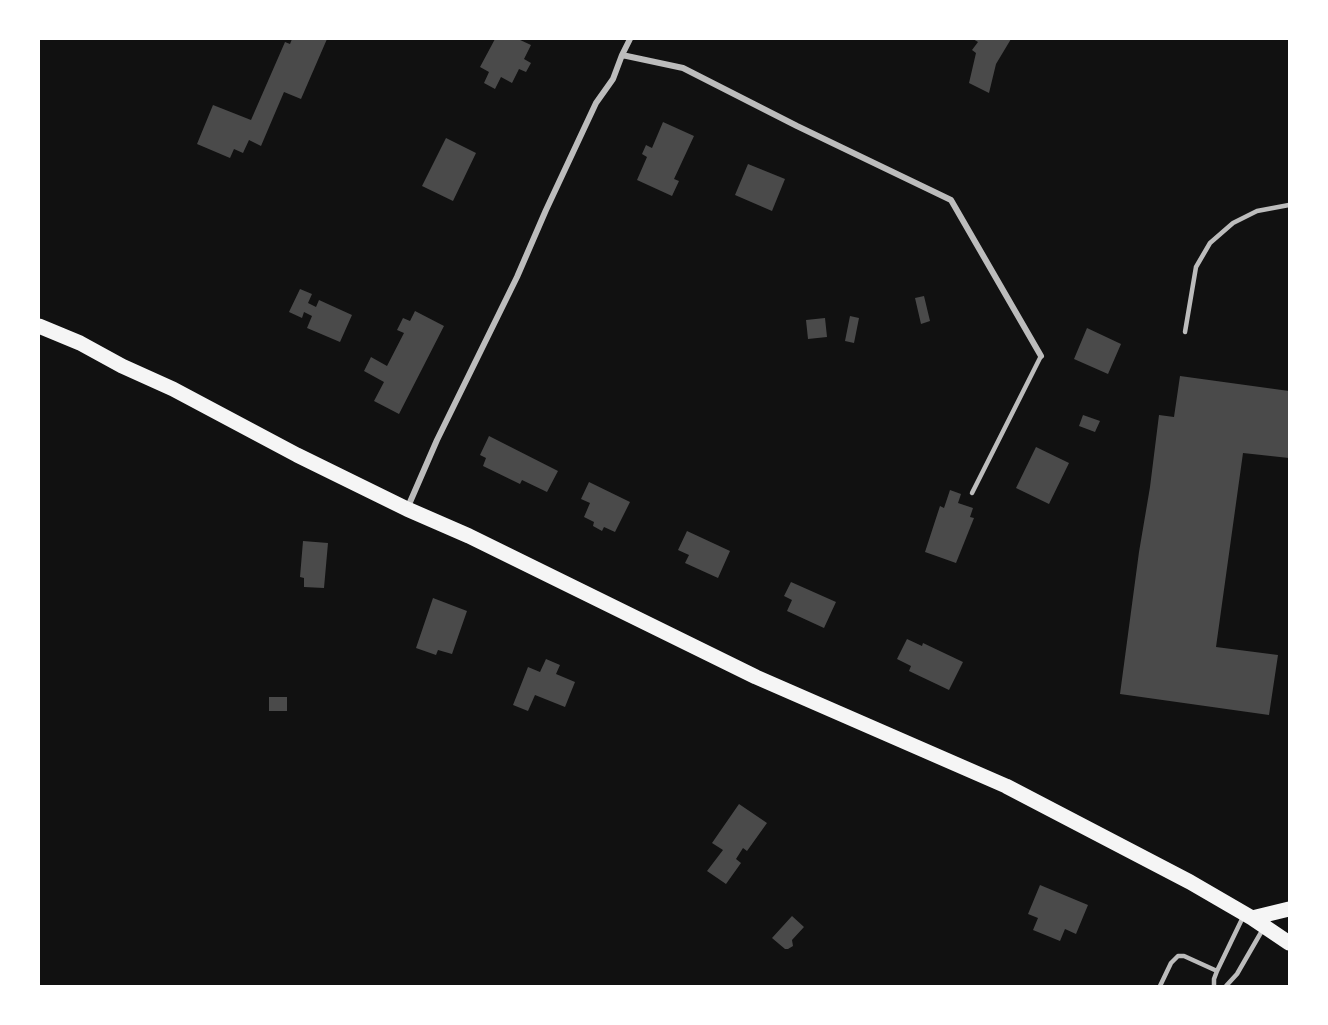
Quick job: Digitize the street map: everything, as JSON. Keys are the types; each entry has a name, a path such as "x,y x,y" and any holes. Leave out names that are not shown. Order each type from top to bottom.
{"main road":[{"path":"39,326 80,343 407,509 469,536 756,677 1006,786 1260,918 1289,943"},
{"path":"1260,918 1289,909"},
{"path":"1260,918 1289,917"}],"street":[{"path":"407,509 437,440 507,297 596,103 613,79 630,39"},
{"path":"622,55 683,68 951,200 1041,356"}],"lane":[{"path":"1185,332 1196,267 1210,243 1233,223 1257,211 1289,205"},
{"path":"972,493 1041,356"},
{"path":"1214,986 1217,971 1260,918"},
{"path":"1226,986 1238,974 1260,918"},
{"path":"1160,986 1171,963 1178,956 1184,956 1217,971"}],"building":[{"path":"292,39 327,39 301,99 284,92 261,146 249,140 243,153 234,149 230,158 197,144 213,105 251,120 285,42 290,44"},
{"path":"495,39 518,39 531,45 524,59 531,63 526,72 519,69 512,83 501,77 495,89 484,83 489,72 480,67"},
{"path":"973,39 1011,39 996,64 989,93 969,83 976,53 972,50 978,42"},
{"path":"663,122 694,136 674,179 679,181 672,196 637,180 647,157 642,154 646,145 652,148"},
{"path":"446,138 476,153 453,201 422,186"},
{"path":"748,164 785,179 772,211 735,195"},
{"path":"300,289 312,294 308,303 316,307 319,300 352,315 340,342 307,328 312,316 304,312 302,318 289,312"},
{"path":"924,296 930,321 921,324 915,298"},
{"path":"415,311 444,326 399,414 374,401 384,382 364,371 371,357 387,366 404,333 397,330 403,318 410,321"},
{"path":"850,316 859,318 854,343 845,341"},
{"path":"825,318 827,337 808,339 806,320"},
{"path":"1087,328 1121,344 1108,374 1074,359"},
{"path":"1180,376 1289,391 1289,458 1243,453 1216,647 1278,655 1269,715 1120,694 1159,415 1174,417"},
{"path":"1083,415 1100,421 1095,432 1079,426"},
{"path":"489,436 558,471 547,492 522,480 520,484 483,466 486,458 480,455"},
{"path":"1036,447 1069,463 1049,504 1016,488"},
{"path":"589,482 630,502 615,532 604,527 602,531 593,526 594,522 584,517 590,503 581,499"},
{"path":"950,490 961,494 958,503 973,508 970,517 974,518 956,563 925,552 940,506 944,508"},
{"path":"687,531 730,551 718,578 685,563 689,555 678,550"},
{"path":"303,541 328,543 324,588 304,587 304,578 300,577"},
{"path":"791,582 836,602 824,628 787,611 792,600 784,596"},
{"path":"433,598 467,611 452,654 438,650 436,655 416,648"},
{"path":"907,639 922,646 923,643 963,662 949,690 909,671 911,666 897,659"},
{"path":"546,659 560,665 556,674 575,682 565,707 535,695 528,711 513,705 528,667 540,672"},
{"path":"269,697 287,697 287,711 269,711"},
{"path":"739,804 767,823 747,851 743,848 736,859 741,863 726,884 707,871 723,850 712,843"},
{"path":"1040,885 1088,905 1076,934 1065,929 1060,941 1033,930 1038,918 1028,914"},
{"path":"792,916 804,927 792,940 793,946 785,949 772,938"}]}
